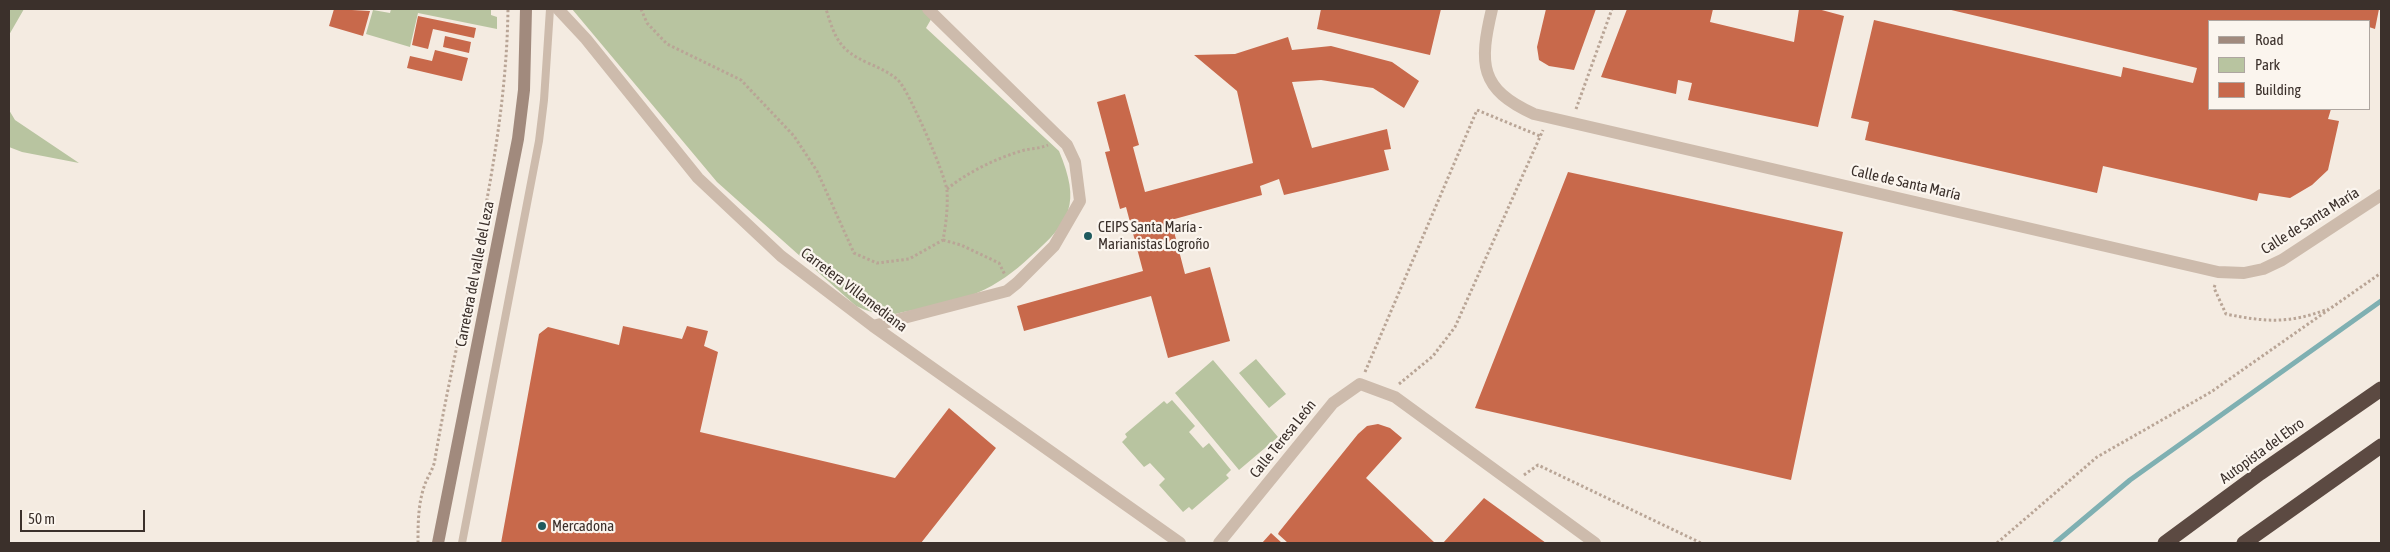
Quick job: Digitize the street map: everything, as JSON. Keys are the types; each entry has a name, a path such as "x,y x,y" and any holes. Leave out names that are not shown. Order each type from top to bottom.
{"highway":[{"name":"Autopista del Ebro","path":"2166,543 2267,468 2381,389"},
{"path":"2244,543 2381,446"}],"main road":[{"name":"Carretera del valle del Leza","path":"438,543 518,139 524,90 526,9"}],"street":[{"name":"Carretera Villamediana","path":"558,9 586,39 698,178 781,256 873,326 1180,543"},
{"path":"873,326 1007,291 1054,246 1080,201 1075,162 1067,145 928,9"},
{"name":"Calle de Santa María","path":"1492,9 1483,55 1488,74 1496,91 1511,104 1534,114 2218,272 2244,274 2263,269 2282,260 2381,195"},
{"path":"1360,384 1395,397 1595,543"},
{"name":"Calle Teresa León","path":"1219,543 1333,403 1360,384"}],"lane":[{"path":"462,543 539,141 550,9"}],"path":[{"path":"418,543 419,505 435,463 442,415 476,253 506,81 508,9"},
{"path":"641,9 647,23 667,44 691,58 741,80 794,136 817,171 854,253 876,263 908,259 943,240 961,245 999,263 1006,278 1007,291"},
{"path":"826,9 834,33 842,48 851,56 887,71 908,93 947,189 943,240"},
{"path":"1572,123 1612,9"},
{"path":"1360,384 1477,110 1540,136"},
{"path":"1387,394 1433,356 1455,328 1548,118"},
{"path":"947,189 976,168 1022,151 1039,149 1059,137"},
{"path":"2218,272 2214,288 2226,314 2261,321 2304,318 2333,307"},
{"path":"1997,543 2097,457 2211,392 2381,273"},
{"path":"1513,483 1538,465 1701,543"}],"green space":[{"path":"9,9 24,9 9,35"},
{"path":"391,9 486,9 491,10 491,15 497,17 497,29 418,13 410,47 366,34 373,10 390,13"},
{"path":"572,9 937,9 926,28 1059,151 1070,185 1068,210 1063,222 1044,244 1012,273 999,282 968,297 895,314 880,314 856,306 717,182"},
{"path":"9,110 15,120 79,163 22,152 9,147"},
{"path":"1256,359 1286,394 1269,408 1239,373"},
{"path":"1213,360 1278,437 1239,470 1175,393"},
{"path":"1172,400 1195,426 1189,432 1203,448 1209,443 1231,470 1226,475 1229,478 1192,510 1189,507 1183,512 1159,485 1165,479 1150,463 1144,467 1122,442 1127,437 1125,434 1164,401 1167,404"}],"building":[{"path":"334,9 370,11 363,36 329,26"},
{"path":"1321,9 1441,9 1430,55 1317,29"},
{"path":"1546,9 1596,9 1574,70 1549,66 1539,60 1537,47"},
{"path":"1627,9 1713,9 1710,22 1794,42 1799,9 1818,9 1844,16 1818,127 1688,100 1692,83 1678,80 1676,94 1601,77"},
{"path":"1947,9 2379,9 2375,29 2370,27 2370,20 2208,20 2208,110 2331,110 2328,119 2339,121 2328,170 2312,185 2290,198 2259,193 2257,201 2103,166 2097,193 1865,140 1869,122 1851,118 1874,20 2121,77 2123,67 2193,83 2197,68"},
{"path":"418,16 476,28 474,38 433,29 428,49 412,45"},
{"path":"445,36 471,42 469,53 443,47"},
{"path":"1288,37 1292,50 1331,46 1392,62 1419,81 1404,108 1373,88 1321,80 1292,82 1312,148 1387,129 1391,149 1384,150 1389,170 1284,195 1279,179 1260,186 1262,195 1171,220 1185,274 1210,267 1230,341 1168,358 1151,296 1024,331 1017,306 1143,271 1126,207 1120,209 1105,152 1110,151 1097,102 1125,94 1139,145 1133,147 1145,192 1253,163 1237,91 1194,55 1235,54"},
{"path":"435,50 468,58 462,81 407,68 410,56 432,61"},
{"path":"1568,172 1843,232 1791,480 1475,408"},
{"path":"623,326 682,339 687,326 708,331 704,346 718,352 700,432 895,478 949,408 996,448 921,543 501,543 539,334 548,327 619,345"},
{"path":"1378,424 1390,428 1402,438 1366,478 1435,543 1288,543 1278,534 1279,532 1358,434 1367,426"},
{"path":"1484,498 1546,543 1443,543"},
{"path":"1271,533 1282,543 1262,543"}],"waterway":[{"path":"2055,543 2130,480 2381,301"}],"place":[{"name":"CEIPS Santa María - Marianistas Logroño","path":"1088,236"},
{"name":"Mercadona","path":"542,526"}]}
